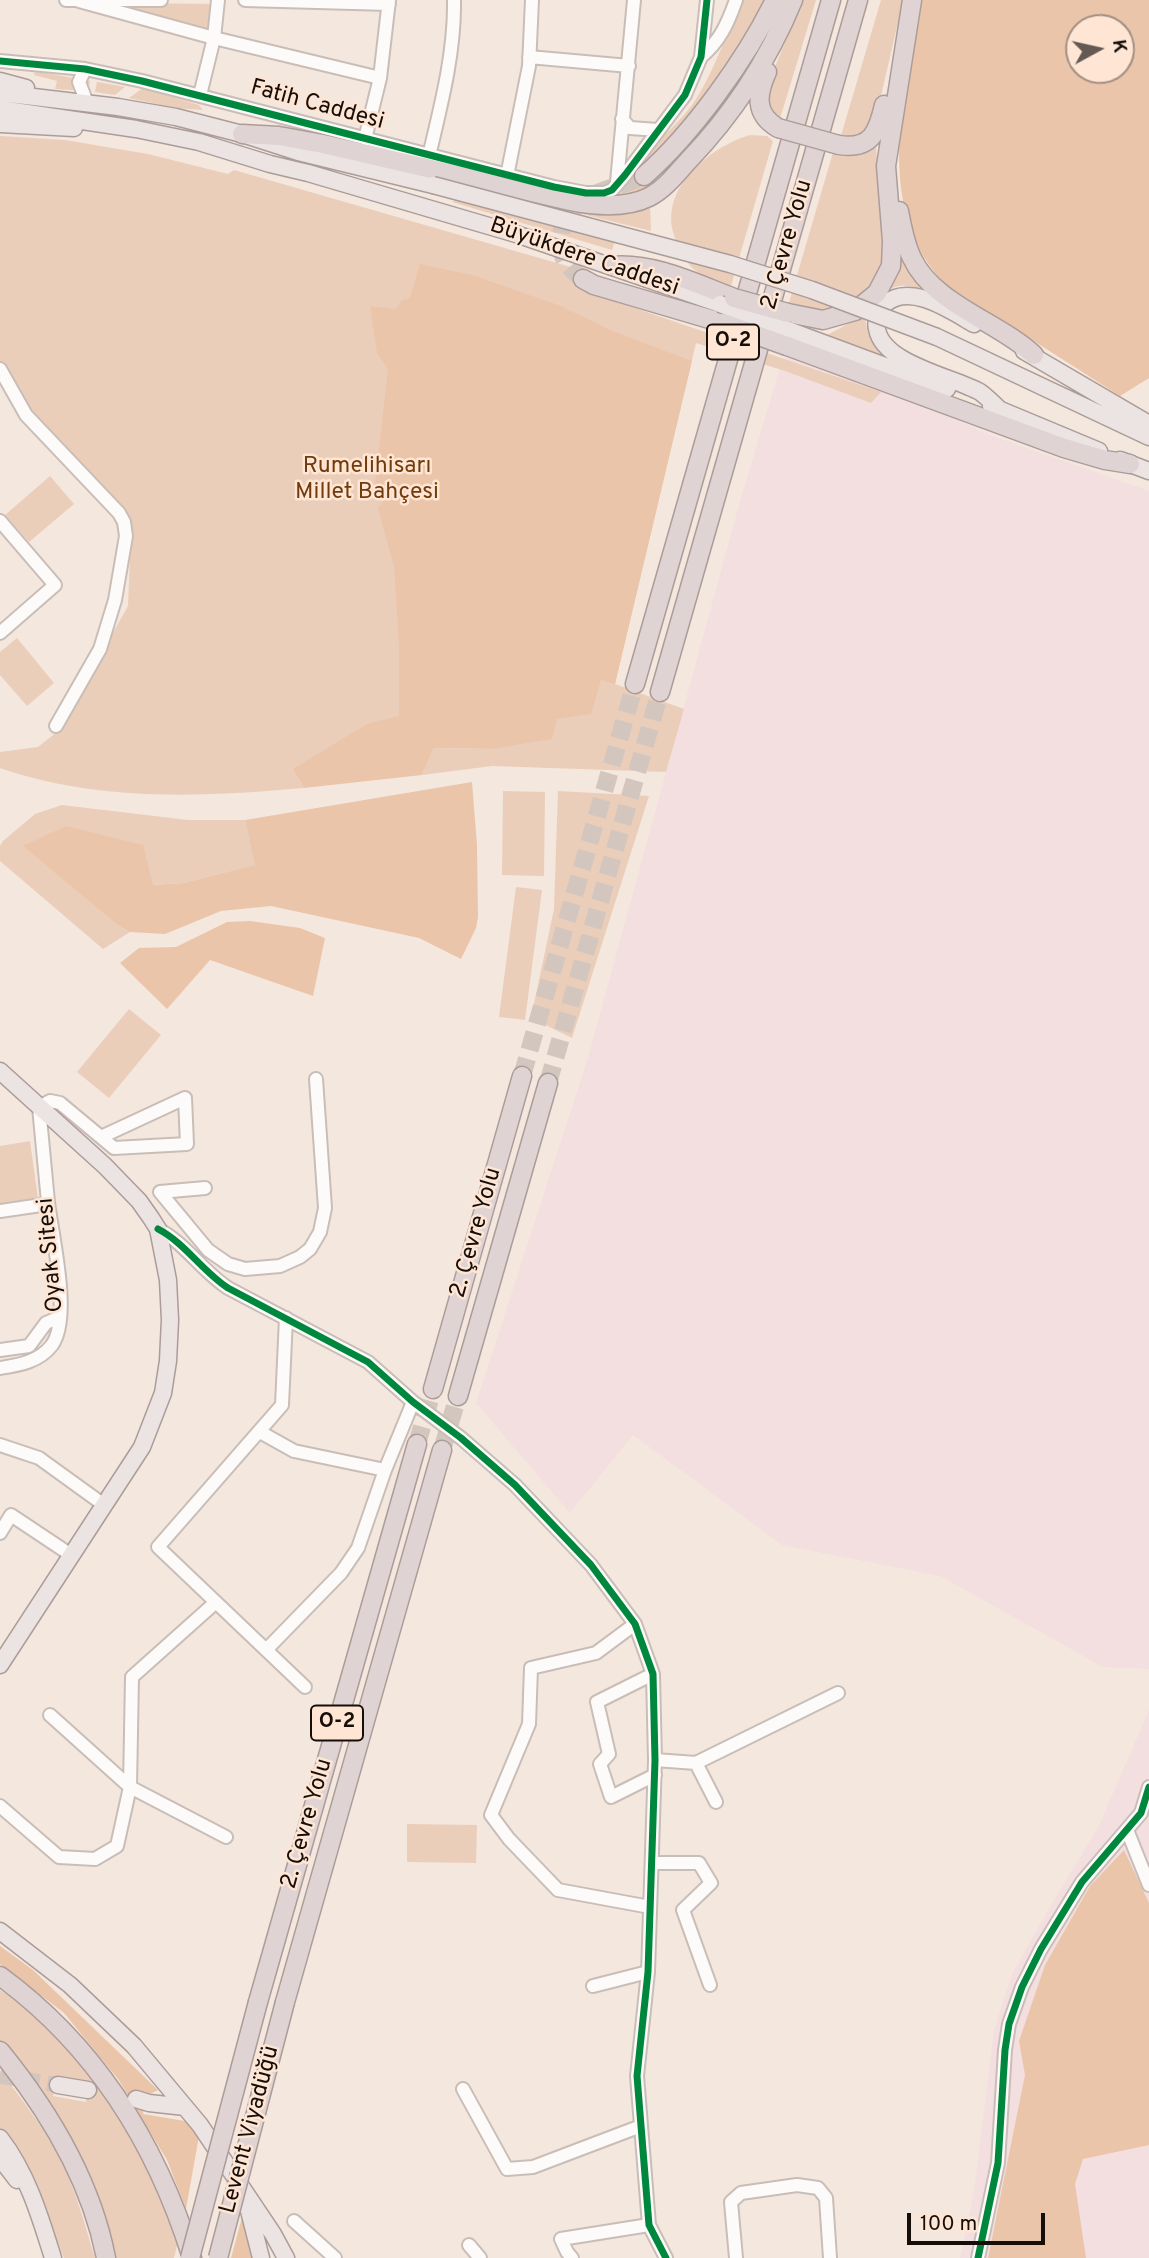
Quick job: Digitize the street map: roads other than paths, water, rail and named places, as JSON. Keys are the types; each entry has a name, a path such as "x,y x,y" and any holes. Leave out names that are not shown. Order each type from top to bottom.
{"highway":[{"path":"644,176 709,103 755,38 775,0"},
{"path":"794,0 785,34 764,78 759,97 761,111 767,120 778,128 839,145 857,146 865,143 877,131 905,0"},
{"path":"242,134 279,136 323,144 583,204 630,203 649,197 665,185 723,122 764,63 794,0"},
{"name":"2. Çevre Yolu","path":"635,684 831,0"},
{"name":"2. Çevre Yolu","path":"660,692 858,0"},
{"path":"583,279 594,285 723,323 788,330 815,319 841,317 869,302 884,281 891,265 886,166 912,0"},
{"path":"892,118 894,180 902,226 916,266 933,286 1034,355"},
{"path":"612,267 632,265 654,271 1064,448 1130,464"},
{"name":"2. Çevre Yolu","path":"433,1389 522,1076"},
{"name":"2. Çevre Yolu","path":"458,1396 548,1083"},
{"name":"2. Çevre Yolu","path":"258,2003 416,1444"},
{"name":"2. Çevre Yolu","path":"285,2002 442,1450"},
{"path":"0,1976 48,2017 110,2087 152,2153 180,2220 191,2258"},
{"name":"Levent Viyadüğü","path":"218,2258 285,2002"},
{"name":"Levent Viyadüğü","path":"191,2258 258,2003"},
{"path":"0,2051 29,2088 59,2134 85,2189 106,2258"}],"main road":[{"path":"0,81 54,99"},
{"name":"Büyükdere Caddesi","path":"0,93 176,117 298,152 730,264 812,290 937,337 1149,437"},
{"name":"Büyükdere Caddesi","path":"0,109 114,125 199,142 463,218 612,267"},
{"path":"0,124 62,128 114,125"},
{"path":"1000,410 979,392 907,361 890,349 881,340 877,329 877,317 881,309 901,296 923,299 1034,355 1149,424"},
{"path":"788,330 1000,410 1149,471"},
{"path":"0,1071 131,1192 152,1218 158,1229 168,1280 170,1321 166,1377 152,1425 142,1447 71,1555 4,1647 0,1665"},
{"path":"0,1931 70,1985 134,2046 172,2089 285,2256"},
{"path":"58,2085 88,2090"},
{"path":"172,2089 136,2099 185,2107"},
{"path":"0,2138 31,2191 53,2258"},
{"path":"0,2158 35,2204"},
{"path":"245,2194 261,2257 277,2248 285,2256"}],"street":[{"path":"66,0 161,0"},
{"path":"200,95 214,38 218,0"},
{"path":"245,0 389,2 380,78 365,139"},
{"path":"429,156 444,92 455,21 454,0"},
{"path":"507,176 524,96 532,0"},
{"path":"617,182 634,0"},
{"path":"617,182 685,95 701,57 707,0"},
{"path":"701,57 711,49 727,27 736,0"},
{"path":"79,1 214,38 380,78"},
{"path":"529,58 629,66"},
{"name":"Fatih Caddesi","path":"0,61 85,69 200,95 507,176 586,193 604,193 612,190 617,182"},
{"path":"85,69 79,82 87,103"},
{"path":"622,119 630,128 658,130"},
{"path":"0,369 26,415 119,513 124,522 126,536 115,600 100,649 56,726"},
{"path":"0,522 55,585 0,633"},
{"path":"205,1188 160,1192 208,1250 228,1264 245,1269 280,1266 310,1249 320,1231 325,1208 316,1079"},
{"path":"39,1107 50,1101 60,1103 114,1148 187,1144 185,1098 102,1137"},
{"name":"Oyak Sitesi","path":"0,1368 27,1364 52,1344 60,1317 60,1285 48,1203 39,1107"},
{"path":"0,1212 48,1203"},
{"path":"158,1229 170,1235 215,1280 368,1362 413,1402 461,1438 515,1485 591,1564 635,1623 653,1674 655,1760 648,1972 637,2076 649,2225 666,2258"},
{"path":"0,1350 29,1346 46,1323 60,1317"},
{"path":"286,1318 282,1405 158,1547 305,1687"},
{"path":"266,1650 341,1573 358,1548 385,1470 413,1402"},
{"path":"260,1432 294,1451 385,1470"},
{"path":"0,1445 39,1458 104,1505"},
{"path":"0,1533 11,1515 71,1555"},
{"path":"0,1805 59,1857 95,1859 117,1846 130,1787 132,1677 216,1602"},
{"path":"635,1623 596,1653 531,1668 529,1724 491,1815 509,1839 558,1890 650,1907"},
{"path":"653,1674 597,1702 610,1754 600,1764 611,1797 655,1775"},
{"path":"655,1760 696,1763 838,1693"},
{"path":"50,1715 130,1787 226,1837"},
{"path":"696,1763 716,1802"},
{"path":"978,2258 998,2163 1009,2024 1041,1948 1082,1882 1141,1813 1149,1787"},
{"path":"1128,1830 1149,1885"},
{"path":"652,1863 699,1863 711,1884 683,1910 710,1985"},
{"path":"593,1986 648,1972"},
{"path":"463,2089 507,2169 533,2167 640,2126"},
{"path":"736,2258 731,2202 741,2193 797,2185 818,2188 826,2198 830,2258"},
{"path":"294,2221 335,2258"},
{"path":"572,2258 566,2252 561,2239 649,2225"},
{"path":"470,2245 480,2258"}],"tunnel":[{"path":"583,279 569,266 561,251 564,223 570,211 591,196 644,176"},
{"path":"522,1076 635,684"},
{"path":"548,1083 660,692"},
{"path":"417,1444 433,1389"},
{"path":"442,1450 458,1396"},
{"path":"0,2076 58,2085"}],"park label":[{"name":"Rumelihisarı Millet Bahçesi","path":"367,480"}]}
